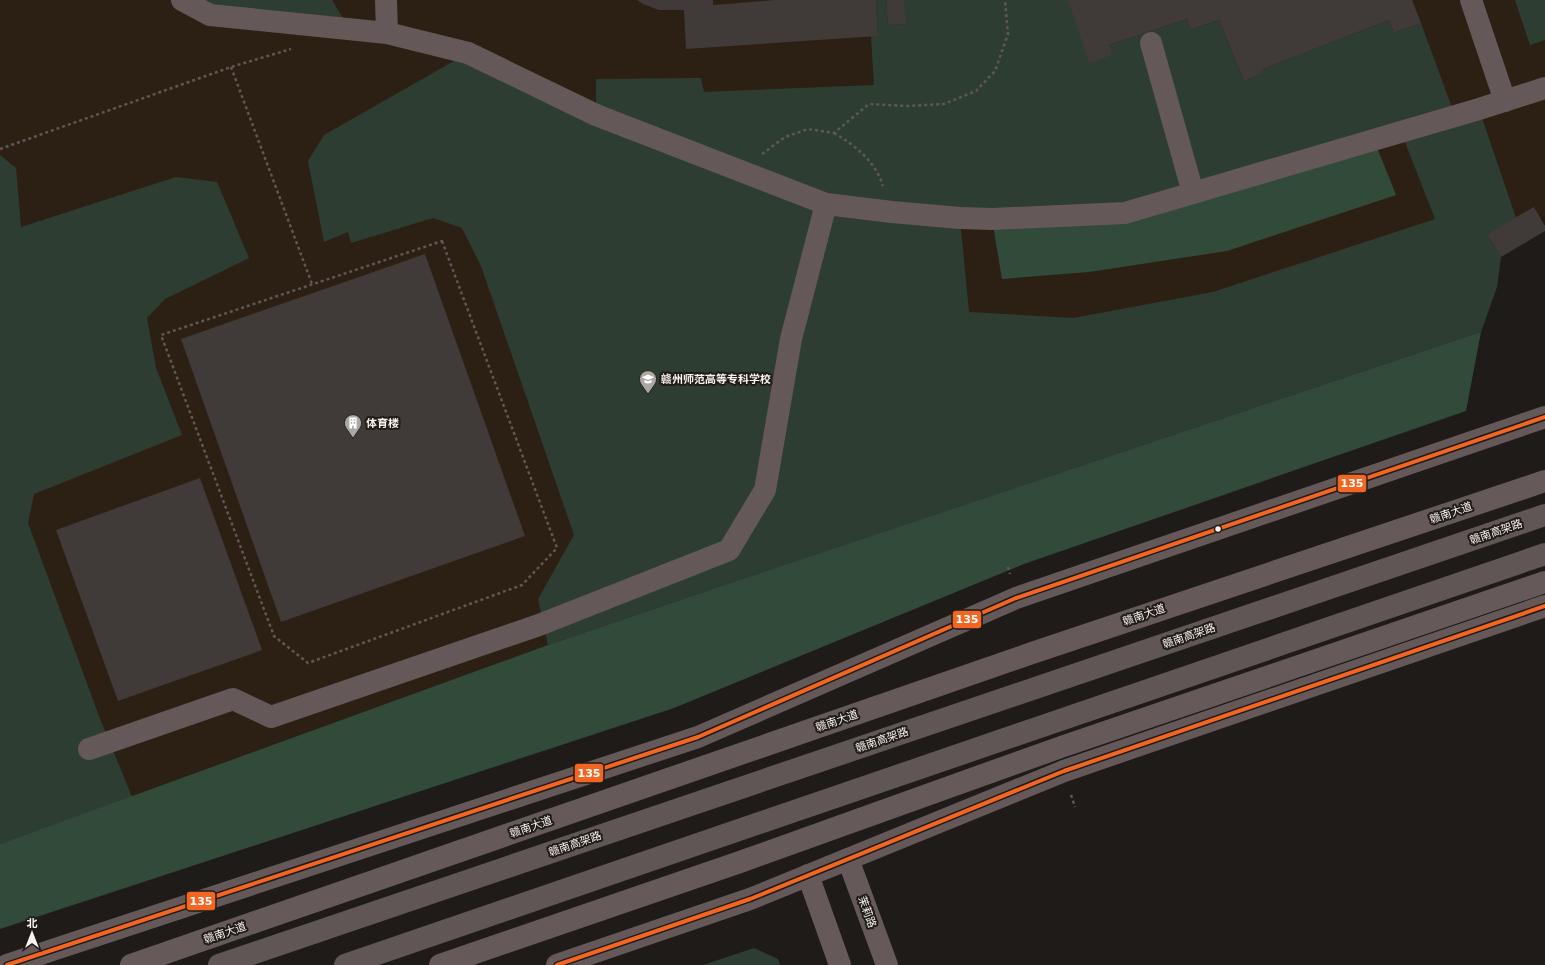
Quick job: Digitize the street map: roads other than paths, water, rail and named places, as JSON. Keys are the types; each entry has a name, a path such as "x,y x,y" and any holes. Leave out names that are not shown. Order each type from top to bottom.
{"highway":[{"name":"赣南高架路","path":"219,965 1545,515"},
{"path":"345,965 1545,554"}],"main road":[{"name":"赣南大道","path":"131,965 1032,653 1545,481"},
{"path":"440,965 740,862 1061,747 1545,582"},
{"name":"茉莉路","path":"848,859 887,965"},
{"path":"808,875 840,965"}],"street":[{"path":"182,0 210,15 387,33 468,53 596,115 826,204 960,218 992,219 1125,213 1544,90"},
{"path":"386,0 387,33"},
{"path":"1471,0 1505,101"},
{"path":"1151,43 1193,193"},
{"path":"89,749 233,698 271,716 538,625 729,550 765,490 791,339 826,204"},
{"path":"7,965 698,737 1016,598 1545,417"},
{"path":"557,965 750,899 1064,771 1545,606"}],"place":[{"name":"赣州师范高等专科学校","path":"648,394"},
{"name":"体育楼","path":"353,438"}]}
